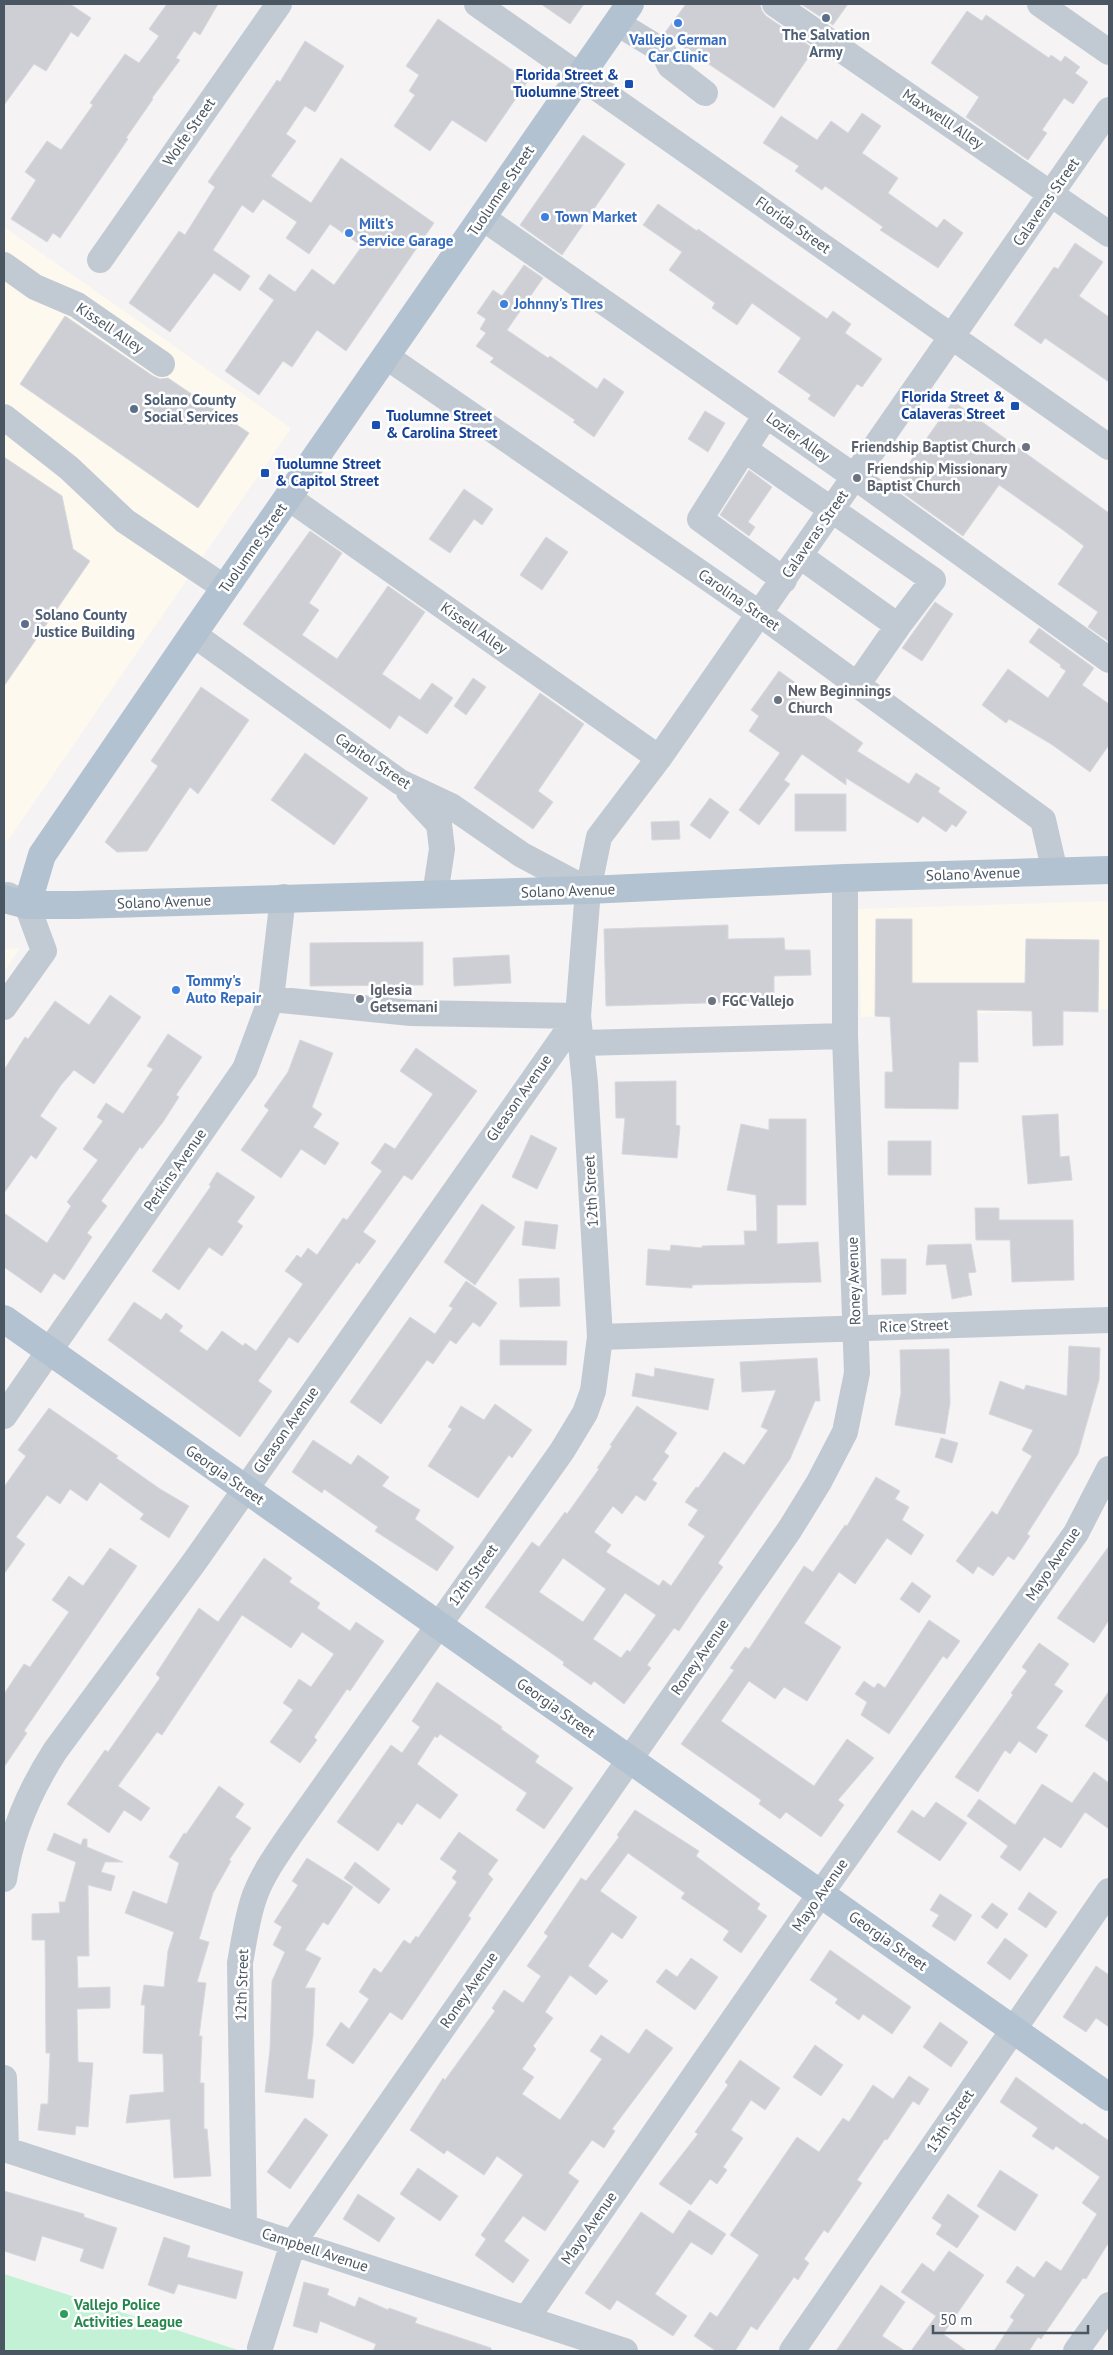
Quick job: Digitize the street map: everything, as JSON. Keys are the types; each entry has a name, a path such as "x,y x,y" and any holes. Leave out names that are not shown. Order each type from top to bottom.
{"main road":[{"name":"Tuolumne Street","path":"12,906 42,855 193,634 624,13"},
{"name":"Solano Avenue","path":"12,906 588,890 845,878 1109,870"},
{"name":"Georgia Street","path":"4,1319 1109,2098"}],"street":[{"name":"Wolfe Street","path":"100,260 279,4"},
{"name":"Florida Street","path":"477,4 1109,447"},
{"name":"Maxwelll Alley","path":"775,4 1109,234"},
{"path":"1040,4 1109,52"},
{"path":"624,13 664,51 670,66 706,93"},
{"name":"Calaveras Street","path":"588,890 599,837 659,758 784,580 1109,110"},
{"name":"Lozier Alley","path":"483,218 855,477 1109,660"},
{"name":"Kissell Alley","path":"4,265 35,287 77,304 162,364"},
{"name":"Carolina Street","path":"387,357 760,614 1043,820 1055,872"},
{"path":"766,415 700,519 784,580"},
{"path":"4,417 69,468 125,521 225,588"},
{"path":"744,449 932,580 857,685"},
{"name":"Kissell Alley","path":"289,498 659,758"},
{"path":"800,556 898,626"},
{"name":"Capitol Street","path":"193,634 400,782 451,806 522,855 588,890"},
{"path":"400,782 439,824 442,849 435,895"},
{"name":"Roney Avenue","path":"260,2348 294,2243 628,1759 790,1529 819,1482 845,1432 857,1372 845,1036 845,878"},
{"name":"12th Street","path":"244,2227 240,1963 246,1928 255,1895 271,1864 290,1835 562,1451 585,1414 593,1391 600,1337 582,1043 578,1016 588,890"},
{"path":"4,892 44,951 4,1007"},
{"name":"Perkins Avenue","path":"4,1416 244,1069 271,999 283,897"},
{"path":"271,999 411,1013 578,1016"},
{"name":"Gleason Avenue","path":"4,1880 9,1848 36,1781 45,1766 195,1561 578,1016"},
{"path":"582,1043 845,1036"},
{"name":"Rice Street","path":"600,1337 1109,1320"},
{"name":"Mayo Avenue","path":"526,2319 821,1894 1076,1533 1109,1469"},
{"name":"13th Street","path":"792,2351 1109,1891"},
{"path":"4,2078 5,2150"},
{"name":"Campbell Avenue","path":"5,2150 625,2351"},
{"path":"1076,2351 1109,2305"}],"shaded area":[{"path":"4,227 291,428 9,839 4,842"},
{"path":"1109,901 1109,1009 861,1017 857,909"},
{"path":"20,948 4,972 4,949"}],"green space":[{"name":"Vallejo Police Activities League","path":"4,2274 241,2351 4,2351"}],"building":[{"path":"4,4 70,4 91,18 78,37 71,32 46,71 34,64 4,105"},
{"path":"167,4 218,4 200,35 194,31 176,58 180,60 152,98 126,138 128,139 60,238 53,233 47,242 11,219 36,180 25,172 47,141 61,150 93,105 90,103 125,54 139,63 159,36 149,29"},
{"path":"541,4 584,4 570,24"},
{"path":"686,4 760,4 766,16 814,49 774,108 664,34"},
{"name":"The Salvation Army","path":"801,4 848,4 833,25"},
{"path":"967,11 982,21 986,15 1049,58 1051,55 1061,62 1065,56 1080,67 1075,73 1088,82 1073,104 1064,98 1042,130 1047,133 1028,160 966,117 979,97 931,63"},
{"path":"438,19 528,81 486,142 452,120 430,151 394,126 415,95 409,91 419,75 406,66"},
{"path":"305,41 344,66 315,112 305,106 286,134 296,141 271,176 311,203 341,158 434,223 346,351 317,330 292,367 283,361 259,395 225,371 274,300 259,289 269,274 295,292 312,269 334,285 362,246 330,224 309,254 286,238 297,222 263,199 253,213 242,205 213,250 250,276 240,291 214,273 170,332 129,303 179,231 185,235 215,187 208,182 277,80 280,82"},
{"path":"862,113 881,126 862,153 898,178 888,193 937,228 944,219 963,233 938,268 880,230 883,227 825,186 822,190 795,171 799,166 763,143 781,116 817,140 831,121 848,133"},
{"path":"583,135 625,164 562,255 520,225"},
{"path":"658,204 697,231 698,229 827,319 833,311 851,324 845,333 882,359 862,387 857,384 834,417 808,399 811,395 778,372 801,338 752,303 737,325 712,308 715,303 669,270 682,252 643,225"},
{"path":"1075,243 1103,262 1079,296 1109,317 1109,382 1045,338 1041,344 1014,325 1054,267 1058,269"},
{"path":"524,265 543,278 507,330 548,358 550,356 597,389 604,378 624,392 594,437 573,422 575,420 490,362 494,358 476,346 486,333 480,329 486,319 477,313 493,290 502,296"},
{"name":"Solano County Social Services","path":"65,316 153,376 160,379 168,378 249,433 198,508 20,384"},
{"path":"953,401 1109,513 1108,641 1088,627 1098,612 1058,584 1084,546 1063,530 999,485 963,536 893,486"},
{"path":"705,411 725,423 708,452 688,439"},
{"name":"Solano County Justice Building","path":"4,457 62,496 73,549 90,561 4,686"},
{"path":"749,470 772,487 748,522 755,527 749,536 720,515"},
{"path":"464,489 493,509 482,525 474,519 450,553 429,539"},
{"path":"310,531 342,553 309,603 319,610 302,635 337,659 388,586 425,612 382,674 420,700 432,683 453,698 427,734 399,715 390,729 243,624"},
{"path":"546,537 568,552 542,590 520,575"},
{"path":"935,602 953,614 922,661 902,648"},
{"path":"1039,628 1094,668 1082,685 1109,704 1109,745 1090,772 1051,744 1009,719 1006,723 982,705 1008,669 1048,698 1066,671 1060,667 1061,665 1029,642"},
{"path":"779,671 804,689 798,698 863,743 857,751 909,784 916,773 940,788 938,792 967,812 956,827 952,824 946,832 923,816 918,823 846,778 846,785 802,754 784,780 790,784 759,825 739,810 780,753 749,731 759,716 751,710"},
{"path":"473,678 486,687 466,715 454,706"},
{"path":"201,687 249,720 198,794 190,787 147,851 117,852 105,842 158,766 151,761"},
{"path":"540,693 584,724 538,791 553,802 533,829 474,788"},
{"path":"305,753 368,798 334,845 271,800"},
{"path":"795,794 846,794 846,831 795,831"},
{"path":"710,798 729,812 710,839 690,825"},
{"path":"679,821 680,839 652,840 651,822"},
{"path":"876,919 912,919 912,983 1025,983 1026,939 1099,940 1098,1012 1063,1011 1063,1045 1033,1046 1032,1011 977,1010 978,1062 959,1062 958,1109 885,1108 885,1072 893,1072 890,1017 875,1016"},
{"path":"728,925 728,939 784,938 785,950 810,950 811,975 774,976 774,1001 606,1006 604,929"},
{"path":"423,942 423,985 310,986 310,943"},
{"path":"509,955 511,983 454,986 453,958"},
{"path":"110,995 141,1017 94,1084 74,1070 61,1085 40,1116 57,1128 36,1159 31,1155 4,1193 4,1070 25,1037 28,1039 55,1001 89,1025"},
{"path":"168,1034 202,1057 176,1095 179,1097 163,1122 142,1149 140,1147 101,1201 107,1206 87,1233 92,1237 64,1280 54,1273 41,1293 4,1267 4,1213 47,1243 71,1206 67,1202 98,1160 83,1149 103,1121 97,1117 106,1103 123,1114 153,1069 147,1066"},
{"path":"300,1040 333,1053 312,1107 322,1114 313,1127 339,1143 325,1165 301,1149 281,1178 241,1150 269,1110 264,1106 288,1072"},
{"path":"416,1048 477,1091 412,1180 404,1175 363,1232 376,1241 359,1264 357,1262 298,1343 289,1337 258,1381 272,1391 240,1437 108,1340 134,1302 161,1320 166,1313 183,1326 179,1331 207,1351 222,1331 243,1346 245,1343 256,1351 303,1284 285,1271 297,1255 301,1258 308,1248 317,1255 343,1218 347,1220 382,1171 371,1163 385,1143 395,1149 433,1094 400,1071"},
{"path":"676,1081 676,1125 680,1126 677,1158 622,1154 625,1118 616,1118 615,1082"},
{"path":"1058,1114 1060,1157 1069,1156 1072,1180 1028,1184 1022,1116"},
{"path":"769,1119 806,1119 806,1205 777,1205 777,1244 818,1242 821,1282 692,1285 692,1288 646,1285 648,1249 670,1251 671,1245 702,1248 702,1246 745,1245 744,1231 757,1231 756,1195 727,1190 741,1124 769,1130"},
{"path":"531,1135 557,1148 537,1189 512,1177"},
{"path":"888,1141 931,1141 931,1175 888,1175"},
{"path":"217,1172 255,1197 237,1222 243,1226 222,1256 209,1247 179,1290 152,1271 211,1186 209,1185"},
{"path":"482,1204 515,1227 475,1285 444,1262"},
{"path":"975,1208 999,1208 999,1220 1073,1220 1074,1280 1012,1282 1010,1240 976,1240"},
{"path":"525,1221 558,1225 555,1249 522,1245"},
{"path":"971,1244 976,1272 968,1273 972,1295 952,1299 946,1264 926,1265 928,1245"},
{"path":"881,1259 906,1259 906,1294 882,1295"},
{"path":"559,1278 560,1306 520,1307 519,1279"},
{"path":"466,1281 497,1303 480,1327 473,1322 456,1344 450,1340 433,1364 427,1360 381,1424 350,1402 410,1317 435,1334 453,1308 449,1306"},
{"path":"500,1340 567,1341 566,1365 500,1365"},
{"path":"1069,1346 1100,1348 1099,1380 1078,1454 1027,1534 1030,1536 1014,1560 1008,1556 993,1576 978,1566 973,1574 956,1561 992,1511 997,1515 1032,1456 1022,1450 1033,1430 989,1414 1000,1381 1024,1390 1026,1385 1067,1396"},
{"path":"949,1349 950,1403 945,1434 895,1425 901,1393 900,1350"},
{"path":"817,1358 820,1401 815,1401 790,1459 718,1563 723,1567 679,1631 674,1628 647,1665 651,1668 624,1704 594,1681 591,1685 563,1665 564,1662 485,1607 532,1542 539,1547 565,1512 567,1514 599,1469 597,1468 612,1446 610,1445 637,1406 677,1433 664,1452 669,1456 652,1480 657,1483 645,1501 636,1495 622,1514 613,1506 594,1532 611,1545 606,1552 659,1586 663,1580 671,1586 705,1536 688,1525 698,1510 685,1502 696,1487 698,1488 724,1452 744,1465 768,1430 761,1427 776,1390 742,1392 740,1362","holes":["563,1558 606,1589 583,1622 539,1592","625,1593 656,1615 630,1652 627,1650 621,1658 593,1639"]},
{"path":"655,1368 714,1379 708,1410 632,1396 636,1373 654,1377"},
{"path":"495,1404 532,1430 512,1458 509,1455 478,1498 428,1466 452,1429 448,1427 461,1406 484,1420"},
{"path":"49,1408 118,1456 116,1458 160,1489 189,1506 169,1538 140,1519 144,1514 100,1482 87,1501 70,1489 60,1504 47,1495 16,1537 25,1544 4,1574 4,1487 26,1456 18,1450"},
{"path":"941,1438 958,1443 952,1463 935,1457"},
{"path":"313,1440 351,1465 358,1455 389,1477 382,1486 420,1510 415,1519 454,1547 437,1571 375,1531 378,1527 324,1489 322,1493 292,1472"},
{"path":"876,1477 900,1491 895,1499 909,1507 902,1520 924,1535 911,1555 887,1538 855,1584 839,1572 804,1623 841,1647 807,1701 784,1687 775,1699 749,1681 721,1721 814,1786 847,1739 874,1758 838,1800 844,1805 821,1837 786,1812 780,1819 759,1804 761,1800 681,1744 734,1670 730,1668 745,1647 749,1649 804,1566 813,1572 845,1525 847,1526"},
{"path":"1109,1546 1109,1620 1094,1643 1057,1618"},
{"path":"110,1548 137,1566 24,1731 27,1733 4,1767 4,1694 24,1664 30,1667 69,1612 52,1600 69,1576 83,1586"},
{"path":"264,1558 292,1578 289,1582 320,1603 317,1608 350,1631 356,1622 384,1641 350,1691 347,1689 314,1737 317,1740 300,1763 270,1742 293,1710 283,1703 299,1679 311,1687 334,1654 302,1632 291,1648 242,1615 162,1735 157,1732 118,1786 150,1808 141,1821 124,1810 109,1833 67,1804 105,1750 108,1752 160,1678 156,1674 199,1608 218,1622"},
{"path":"912,1582 931,1596 919,1613 900,1599"},
{"path":"929,1620 960,1641 947,1659 943,1656 889,1734 861,1715 867,1702 855,1694 864,1681 874,1688 878,1683 885,1688"},
{"path":"1039,1643 1069,1664 1054,1685 1063,1691 1036,1728 1048,1735 1036,1753 1019,1741 1010,1754 1005,1750 978,1792 955,1777 1013,1695 1011,1693 1027,1671 1022,1667"},
{"path":"437,1682 502,1727 501,1729 539,1756 535,1762 573,1788 544,1829 516,1810 527,1793 440,1734 437,1738 435,1736 417,1764 458,1795 440,1819 417,1803 402,1825 398,1822 378,1851 337,1822 391,1745 402,1753 420,1727 412,1721"},
{"path":"1109,1691 1109,1742 1085,1726"},
{"path":"1094,1772 1109,1783 1109,1829 1085,1812 1061,1848 1044,1837 1020,1871 1000,1857 1008,1846 967,1816 979,1799 1015,1825 1042,1784 1072,1803"},
{"path":"219,1786 244,1804 235,1817 251,1828 229,1860 231,1861 213,1893 199,1939 209,1942 197,1982 206,1983 199,2036 202,2036 200,2083 204,2083 204,2129 207,2129 211,2176 174,2178 170,2119 126,2123 130,2095 164,2092 163,2054 143,2053 145,2005 141,2005 144,1985 164,1987 168,1951 174,1932 125,1913 133,1891 167,1904 179,1863 169,1857 184,1833 186,1834"},
{"path":"936,1802 967,1823 940,1861 897,1832 912,1810 924,1818"},
{"path":"635,1810 699,1851 696,1856 760,1904 757,1909 767,1916 741,1953 723,1940 729,1931 681,1898 685,1893 628,1853 600,1891 637,1917 622,1939 612,1932 588,1966 608,1981 596,1995 570,1975 545,2012 553,2018 533,2046 536,2049 522,2069 534,2077 522,2094 560,2120 602,2059 590,2051 601,2035 629,2054 646,2029 673,2048 612,2129 615,2131 604,2148 592,2140 568,2173 579,2181 545,2231 523,2216 504,2241 529,2260 513,2283 475,2255 486,2239 481,2235 523,2175 497,2156 484,2175 447,2150 444,2154 410,2130 443,2078 445,2080 495,2011 492,2008 504,1990 523,2003 541,1976 527,1966 548,1936 544,1933 581,1878 586,1881 619,1837 617,1835"},
{"path":"459,1832 498,1860 488,1874 493,1879 468,1916 471,1918 402,2020 390,2012 353,2064 326,2045 341,2022 349,2029 369,1999 359,1992 374,1968 381,1973 404,1940 410,1944 416,1936 418,1938 457,1882 452,1878 457,1871 440,1859"},
{"path":"54,1833 81,1845 83,1839 87,1839 87,1847 123,1862 105,1862 101,1872 115,1876 111,1891 88,1885 89,1956 77,1956 78,1988 110,1987 110,2008 77,2009 78,2062 93,2063 88,2127 76,2126 75,2135 38,2130 41,2104 48,2104 50,2053 46,2053 45,1940 32,1940 32,1914 60,1913 59,1902 65,1902 76,1862 47,1850"},
{"path":"307,1858 353,1887 328,1925 323,1922 305,1950 321,1958 305,1988 315,1988 313,2036 307,2079 315,2080 313,2098 265,2092 270,2049 272,1981 285,1952 273,1945 282,1927 274,1922 298,1885 292,1881"},
{"path":"355,1862 390,1889 379,1904 344,1878"},
{"path":"1029,1892 1057,1912 1046,1928 1018,1909"},
{"path":"940,1894 972,1915 955,1941 932,1926 939,1915 930,1910"},
{"path":"992,1903 1008,1914 997,1929 981,1917"},
{"path":"1005,1938 1028,1955 1010,1980 987,1963"},
{"path":"830,1950 911,2007 892,2034 863,2014 859,2020 835,2003 838,1999 810,1980"},
{"path":"691,1958 718,1977 695,2010 656,1982 666,1969 677,1977"},
{"path":"1096,1966 1109,1975 1109,2027 1096,2018 1086,2032 1063,2017"},
{"path":"940,2022 968,2042 951,2067 923,2047"},
{"path":"815,2045 843,2065 821,2096 793,2077"},
{"path":"740,2060 780,2088 765,2110 751,2100 731,2130 743,2138 723,2167 727,2170 717,2184 710,2179 691,2205 659,2184 698,2134 695,2132 728,2085 725,2082"},
{"path":"909,2076 929,2089 919,2105 913,2101 887,2140 885,2139 857,2180 862,2183 828,2233 824,2230 804,2259 809,2263 798,2280 794,2277 757,2330 751,2326 735,2351 716,2351 694,2336 710,2312 717,2317 759,2255 730,2235 797,2137 819,2152 843,2118 849,2122 873,2085 893,2099"},
{"path":"1016,2077 1082,2125 1084,2123 1109,2141 1109,2242 1086,2279 1083,2278 1041,2339 1038,2337 1029,2351 994,2351 1014,2320 1010,2317 1025,2295 1006,2282 1017,2266 1034,2278 1046,2261 1061,2271 1097,2214 1082,2203 1100,2177 1056,2146 1053,2150 1032,2136 1038,2128 1000,2102"},
{"path":"305,2118 328,2135 290,2189 267,2172"},
{"path":"418,2168 458,2196 440,2221 400,2194"},
{"path":"1000,2170 1038,2195 1015,2231 977,2206"},
{"path":"4,2191 84,2214 84,2217 117,2228 103,2269 80,2261 84,2249 42,2236 35,2261 4,2251"},
{"path":"358,2194 395,2218 379,2242 343,2219"},
{"path":"948,2194 979,2216 957,2248 936,2234 942,2225 932,2218"},
{"path":"689,2210 726,2234 712,2255 691,2242 655,2294 687,2316 673,2336 617,2300 610,2310 585,2293 641,2212 673,2234"},
{"path":"164,2237 190,2246 187,2257 243,2272 236,2299 178,2284 174,2294 148,2285"},
{"path":"949,2251 984,2275 943,2334 967,2351 911,2351 936,2316 901,2292 922,2263 934,2272"},
{"path":"304,2282 329,2289 327,2295 355,2307 359,2297 388,2310 389,2308 417,2318 415,2323 491,2348 491,2351 373,2351 376,2344 320,2321 317,2333 293,2326"},
{"path":"881,2285 905,2302 882,2336 905,2351 836,2351"}],"place":[{"name":"The Salvation Army","path":"826,18"},
{"name":"Vallejo German Car Clinic","path":"678,23"},
{"name":"Florida Street & Tuolumne Street","path":"629,84"},
{"name":"Town Market","path":"545,217"},
{"name":"Milt's Service Garage","path":"349,233"},
{"name":"Johnny's TIres","path":"504,304"},
{"name":"Florida Street & Calaveras Street","path":"1015,406"},
{"name":"Solano County Social Services","path":"134,409"},
{"name":"Tuolumne Street & Carolina Street","path":"376,425"},
{"name":"Friendship Baptist Church","path":"1026,447"},
{"name":"Tuolumne Street & Capitol Street","path":"265,473"},
{"name":"Friendship Missionary Baptist Church","path":"857,478"},
{"name":"Solano County Justice Building","path":"25,624"},
{"name":"New Beginnings Church","path":"778,700"},
{"name":"Tommy's Auto Repair","path":"176,990"},
{"name":"Iglesia Getsemani","path":"360,999"},
{"name":"FGC Vallejo","path":"712,1001"},
{"name":"Vallejo Police Activities League","path":"64,2314"}]}
